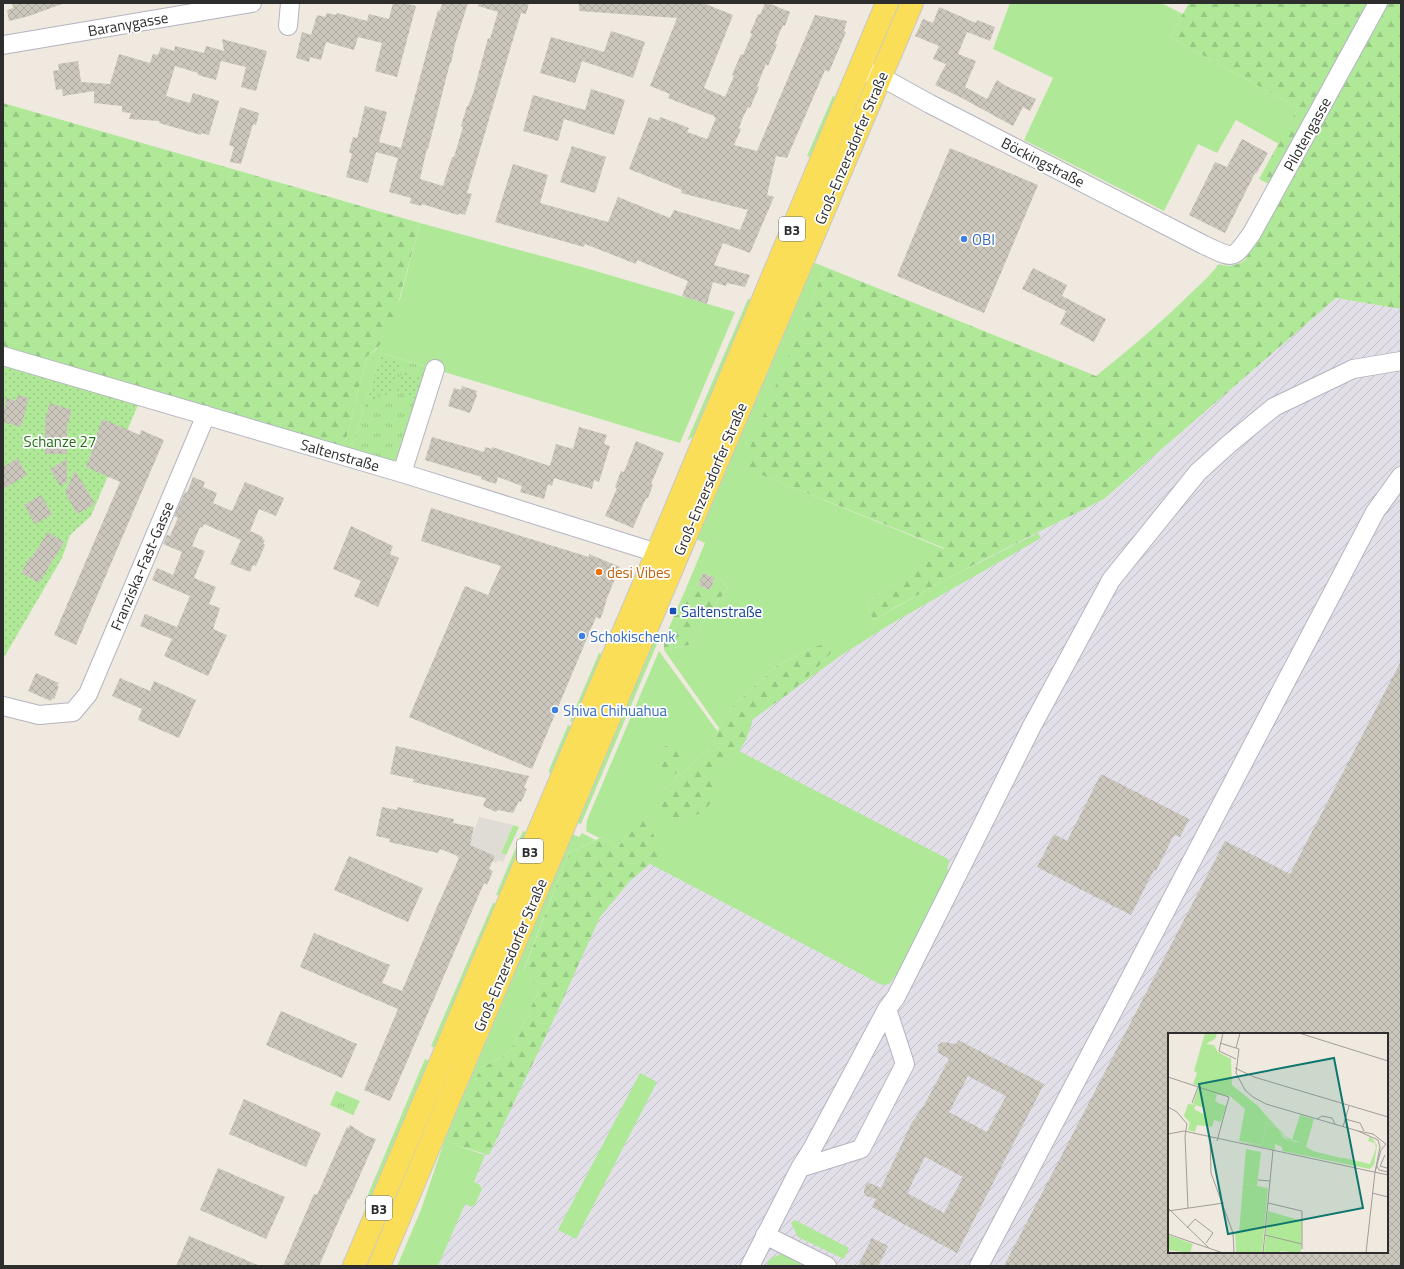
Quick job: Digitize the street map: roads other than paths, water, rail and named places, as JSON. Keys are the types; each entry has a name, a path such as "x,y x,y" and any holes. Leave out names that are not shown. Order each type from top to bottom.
{"main road":[{"name":"Groß-Enzersdorfer Straße","path":"379,1266 666,556 859,68 887,3"},
{"name":"Groß-Enzersdorfer Straße","path":"354,1266 666,556 881,78 909,4"}],"street":[{"name":"Baranygasse","path":"3,45 252,3"},
{"path":"288,26 290,3"},
{"name":"Pilotengasse","path":"1227,254 1237,254 1252,233 1378,3"},
{"name":"Böckingstraße","path":"859,68 1204,245 1227,254"},
{"name":"Saltenstraße","path":"3,356 402,474 666,556"},
{"path":"750,1266 800,1168 887,1009 896,997 1032,726 1111,580 1198,472 1228,444 1274,407 1353,369 1401,361"},
{"path":"402,474 435,369"},
{"name":"Franziska-Fast-Gasse","path":"3,706 39,715 73,712 88,694 206,415"},
{"path":"979,1266 1375,512 1401,476"},
{"path":"800,1168 861,1149 904,1064 887,1009"},
{"path":"765,1235 827,1266"}],"place":[{"name":"OBI","path":"964,239"},
{"name":"desi Vibes","path":"599,572"},
{"name":"Saltenstraße","path":"673,611"},
{"name":"Schokischenk","path":"582,636"},
{"name":"Shiva Chihuahua","path":"555,710"}],"park label":[{"name":"Schanze 27","path":"60,441"}]}
